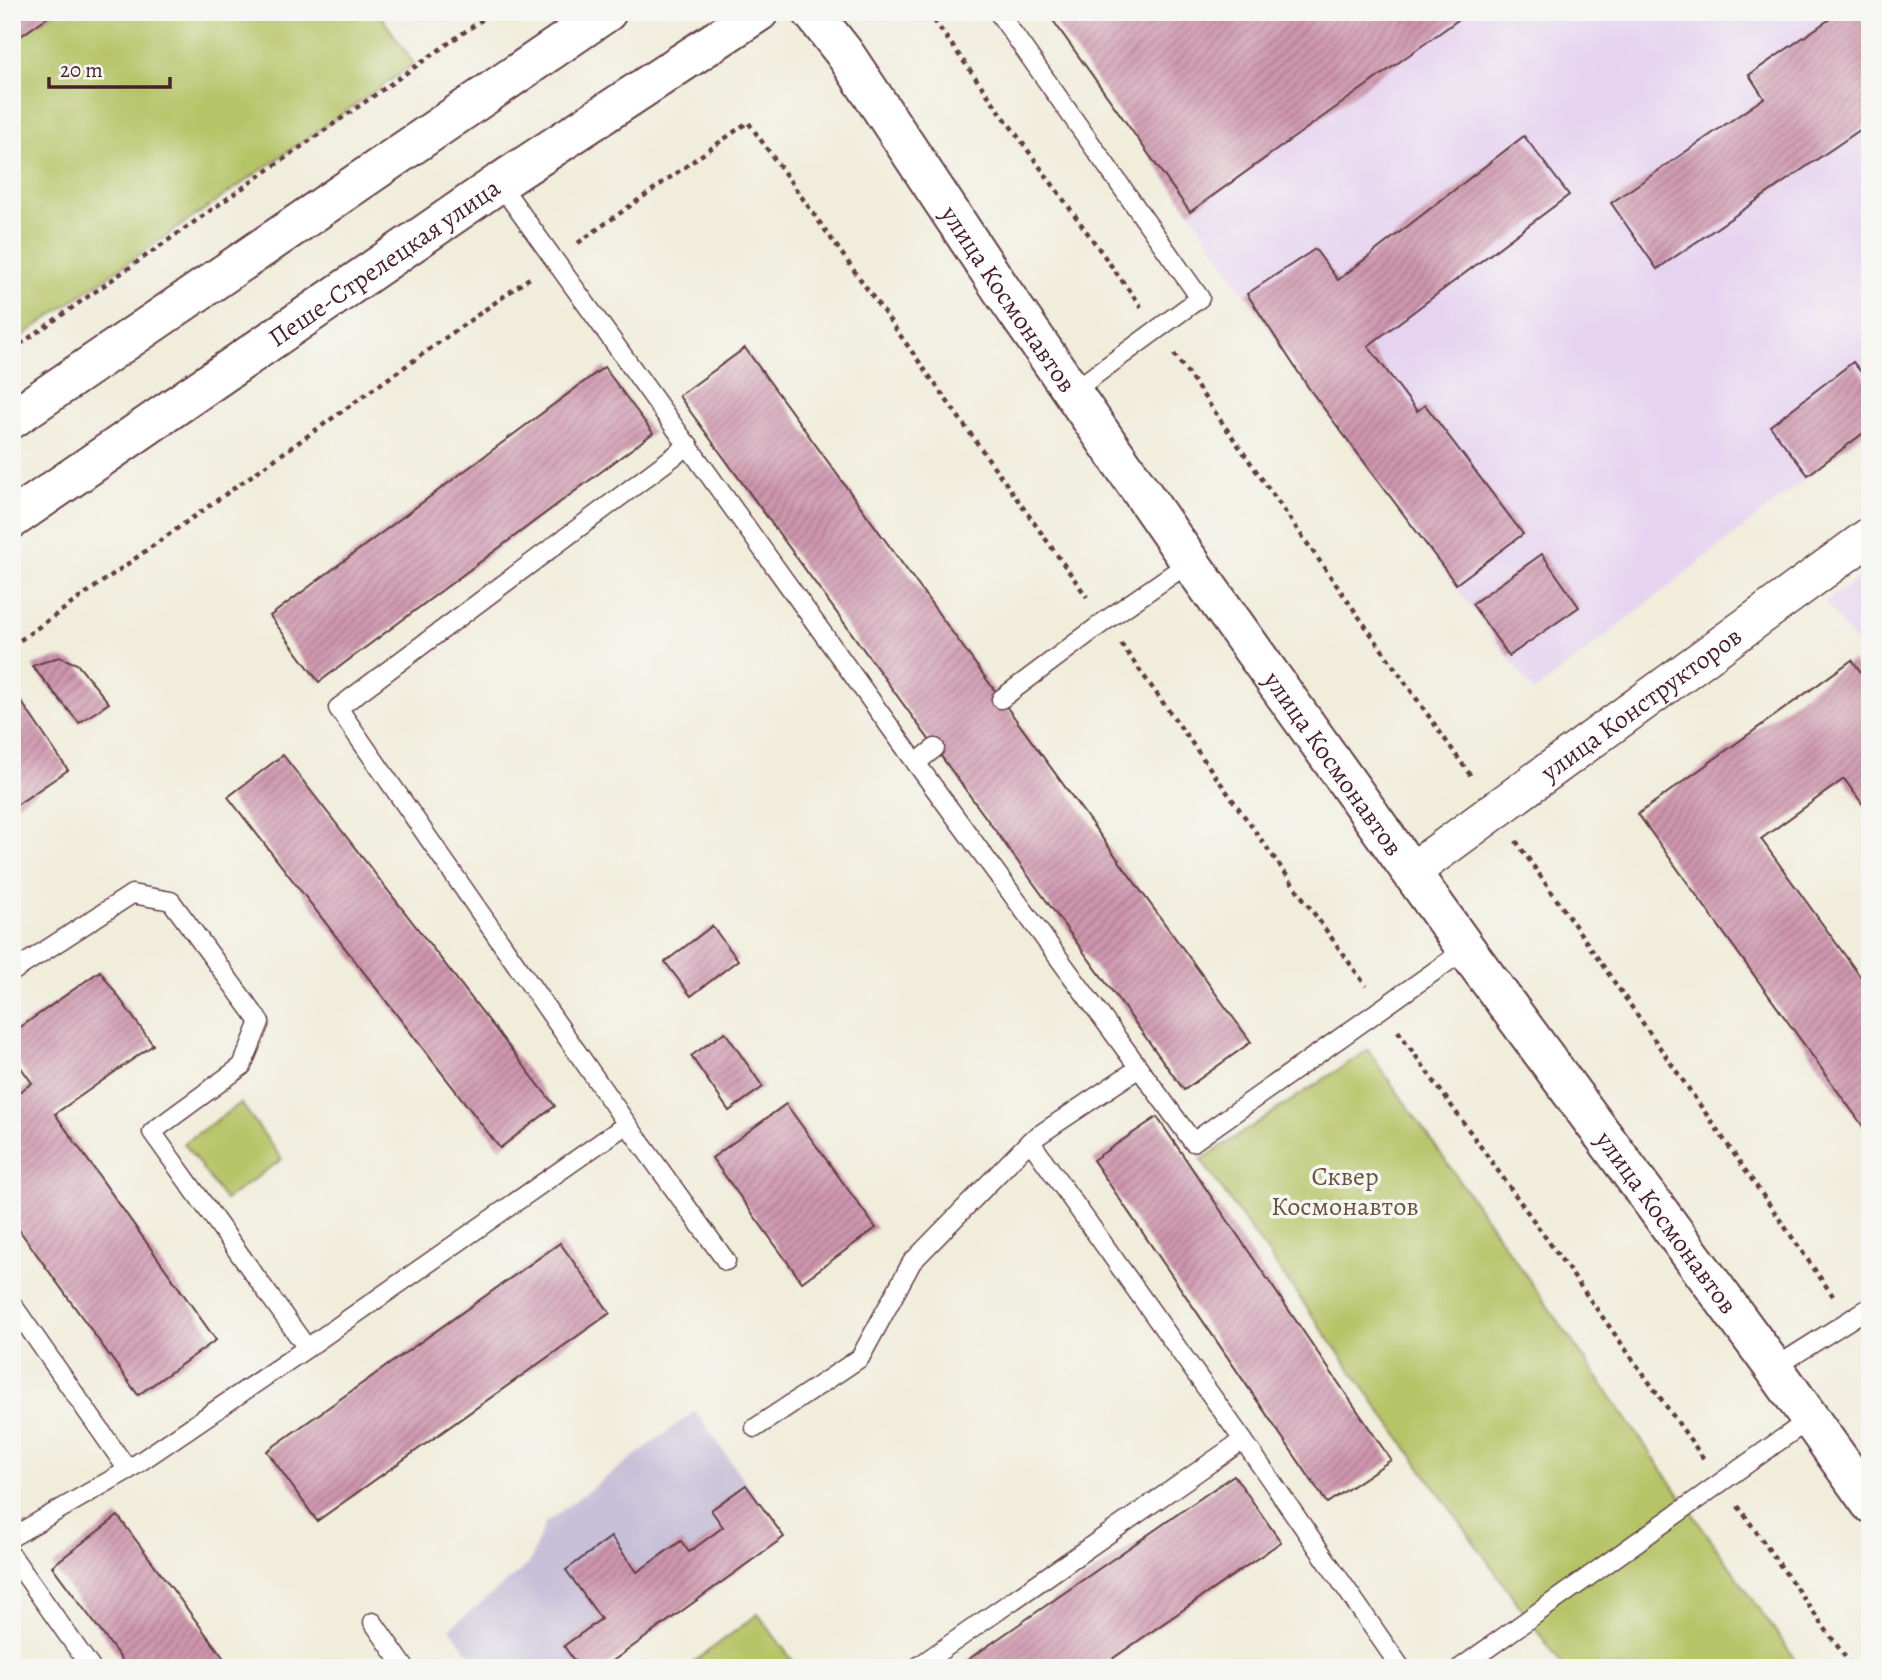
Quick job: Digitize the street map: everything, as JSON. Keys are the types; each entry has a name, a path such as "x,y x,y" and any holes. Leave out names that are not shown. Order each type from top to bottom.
{"main road":[{"path":"12,419 607,12"},
{"name":"Пеше-Стрелецкая улица","path":"12,519 499,183 759,12"},
{"name":"улица Космонавтов","path":"812,12 845,54 1072,392 1190,562 1466,949 1870,1503"}],"street":[{"name":"улица Конструкторов","path":"1411,872 1870,536"}],"lane":[{"path":"998,12 1199,298 1072,392"},
{"path":"499,183 916,763 1193,1142 1466,949"},
{"path":"689,445 338,708 627,1124 726,1261"},
{"path":"1001,699 1105,621 1190,562"},
{"path":"916,763 936,748"},
{"path":"12,972 132,894 171,901 260,1021 242,1066 152,1132 307,1348"},
{"path":"755,1428 860,1358 912,1262 1030,1141 1139,1068"},
{"path":"12,1537 128,1470 627,1124"},
{"path":"1030,1141 1401,1668"},
{"path":"12,1304 128,1470"},
{"path":"1774,1368 1870,1307"},
{"path":"1460,1668 1810,1419"},
{"path":"916,1668 1243,1440"},
{"path":"12,1556 91,1668"},
{"path":"373,1622 405,1668"}],"path":[{"path":"12,350 493,12"},
{"path":"928,12 1157,329 1850,1320"},
{"path":"12,646 748,121 1853,1668"}],"shaded area":[{"path":"1047,12 1870,12 1870,428 1534,692 1310,390 1190,212"},
{"path":"1870,570 1870,662 1825,602"},
{"path":"695,1411 784,1537 603,1668 480,1668 450,1628 529,1564 545,1523"}],"green space":[{"path":"55,12 378,12 414,64 12,343 12,42"},
{"name":"Сквер Космонавтов","path":"1368,1050 1801,1668 1564,1668 1201,1160"},
{"path":"241,1103 282,1159 225,1200 184,1143"},
{"path":"758,1614 798,1668 686,1668"}],"building":[{"path":"12,12 55,12 12,42"},
{"path":"1047,12 1469,12 1190,212"},
{"path":"1840,12 1870,12 1870,123 1657,269 1611,203 1764,98 1749,75"},
{"path":"1524,136 1569,195 1368,346 1417,411 1425,405 1523,534 1456,584 1310,390 1247,294 1315,249 1338,280"},
{"path":"745,348 1251,1042 1184,1090 679,396"},
{"path":"1853,362 1870,383 1870,428 1808,475 1770,426"},
{"path":"604,367 653,433 319,682 270,616"},
{"path":"1542,554 1579,607 1509,656 1472,604"},
{"path":"59,657 77,664 109,703 79,723 32,666"},
{"path":"1852,660 1870,685 1870,814 1844,779 1761,839 1870,990 1870,1136 1638,814"},
{"path":"12,688 68,770 12,808"},
{"path":"283,755 555,1106 500,1148 228,797"},
{"path":"712,926 738,960 691,996 665,962"},
{"path":"100,971 153,1045 55,1114 216,1340 138,1395 12,1220 12,1097 32,1083 12,1055 12,1033"},
{"path":"725,1032 763,1087 729,1111 691,1056"},
{"path":"786,1104 876,1228 802,1282 712,1158"},
{"path":"1157,1117 1391,1460 1327,1503 1093,1160"},
{"path":"560,1243 610,1313 317,1521 267,1451"},
{"path":"1234,1475 1281,1542 1099,1668 956,1668"},
{"path":"746,1485 784,1537 603,1668 579,1668 564,1646 601,1619 566,1570 611,1537 637,1572 681,1541 689,1552 723,1527 711,1510"},
{"path":"118,1516 231,1668 128,1668 52,1566"}]}
